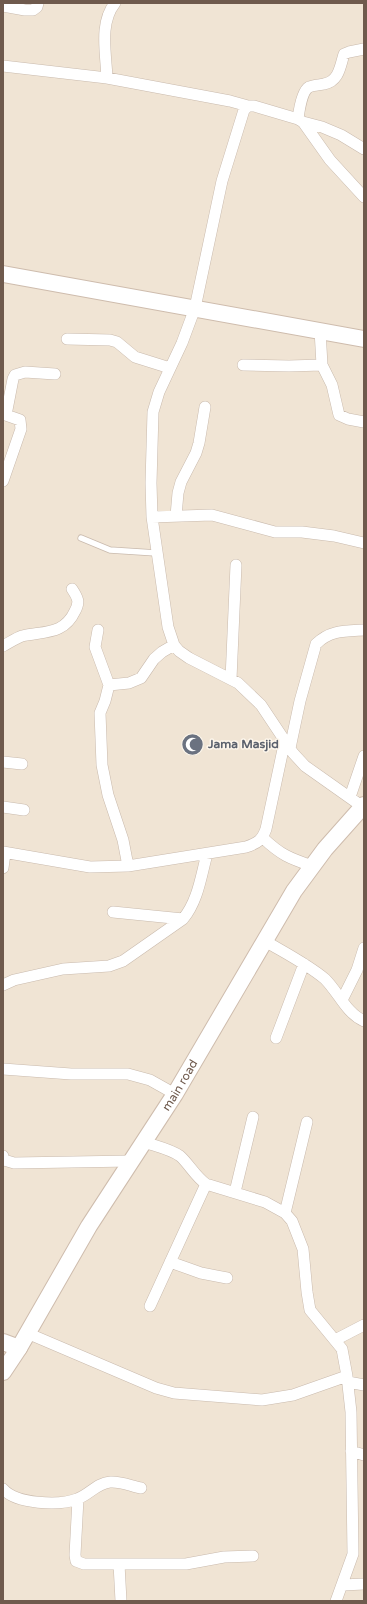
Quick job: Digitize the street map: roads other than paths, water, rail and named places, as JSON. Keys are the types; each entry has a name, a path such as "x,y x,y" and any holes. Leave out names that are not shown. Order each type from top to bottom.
{"main road":[{"path":"3,274 364,339"},
{"name":"main road","path":"3,1372 19,1348 89,1226 175,1094 294,891 325,849 363,806"},
{"path":"3,1342 19,1348"}],"street":[{"path":"3,6 33,10 37,7 38,3"},
{"path":"107,78 105,27 109,11 115,3"},
{"path":"364,49 344,54 338,74 330,82 309,87 306,90 302,98 300,121 330,160 364,197"},
{"path":"3,66 14,66 107,78 254,106 322,127 341,135 364,149"},
{"path":"248,106 241,115 222,181 195,308 153,412 151,483 152,517 156,553 168,627 174,644 179,651 189,658 238,683 261,705 293,754 305,766 363,806"},
{"path":"320,330 322,365 332,385 339,415 348,419 364,422"},
{"path":"67,339 110,340 117,342 135,357 170,368"},
{"path":"243,365 322,365"},
{"path":"3,482 21,429 20,420 4,415 12,379 15,375 25,372 55,374"},
{"path":"176,516 178,492 181,482 196,453 205,407"},
{"path":"152,517 212,515 275,532 302,532 334,536 364,543"},
{"path":"231,679 236,565"},
{"path":"3,646 21,637 56,630 64,626 73,616 78,605 78,599 72,589"},
{"path":"98,630 95,647 109,685 106,700 100,713 102,765 108,795 123,840 128,866"},
{"path":"3,868 4,852 90,867 128,866 207,854 246,847 258,843 263,838 266,829 287,744 316,644 323,638 339,631 364,630"},
{"path":"109,685 129,683 141,678 154,659 174,644"},
{"path":"350,797 364,756"},
{"path":"3,762 22,764"},
{"path":"3,807 24,810"},
{"path":"263,838 277,852 286,857 312,866"},
{"path":"3,985 14,980 63,969 109,966 123,961 183,919 189,912 195,900 207,854"},
{"path":"113,912 183,919"},
{"path":"265,941 304,964 325,980 342,1000 350,1013 364,1022"},
{"path":"342,1000 357,970 364,948"},
{"path":"276,1038 304,964"},
{"path":"3,1069 71,1074 128,1074 150,1080 175,1094"},
{"path":"234,1192 253,1117"},
{"path":"286,1213 306,1122"},
{"path":"144,1142 175,1153 181,1157 200,1180 206,1184 265,1202 286,1213 292,1221 303,1249 310,1310 342,1349 348,1379 351,1412 353,1554 336,1601"},
{"path":"3,1156 4,1160 14,1163 132,1161"},
{"path":"150,1306 206,1184"},
{"path":"170,1262 201,1273 227,1278"},
{"path":"335,1340 364,1325"},
{"path":"27,1334 156,1388 174,1393 262,1400 293,1395 348,1379 364,1385"},
{"path":"351,1451 364,1454"},
{"path":"3,1489 14,1497 26,1500 62,1502 78,1499 102,1484 110,1482 141,1488"},
{"path":"78,1499 75,1556 76,1561 84,1564 186,1564 224,1557 253,1556"},
{"path":"119,1564 121,1601"},
{"path":"343,1585 364,1584"}],"lane":[{"path":"81,538 110,550 156,553"}],"place":[{"name":"Jama Masjid","path":"192,744"}]}
